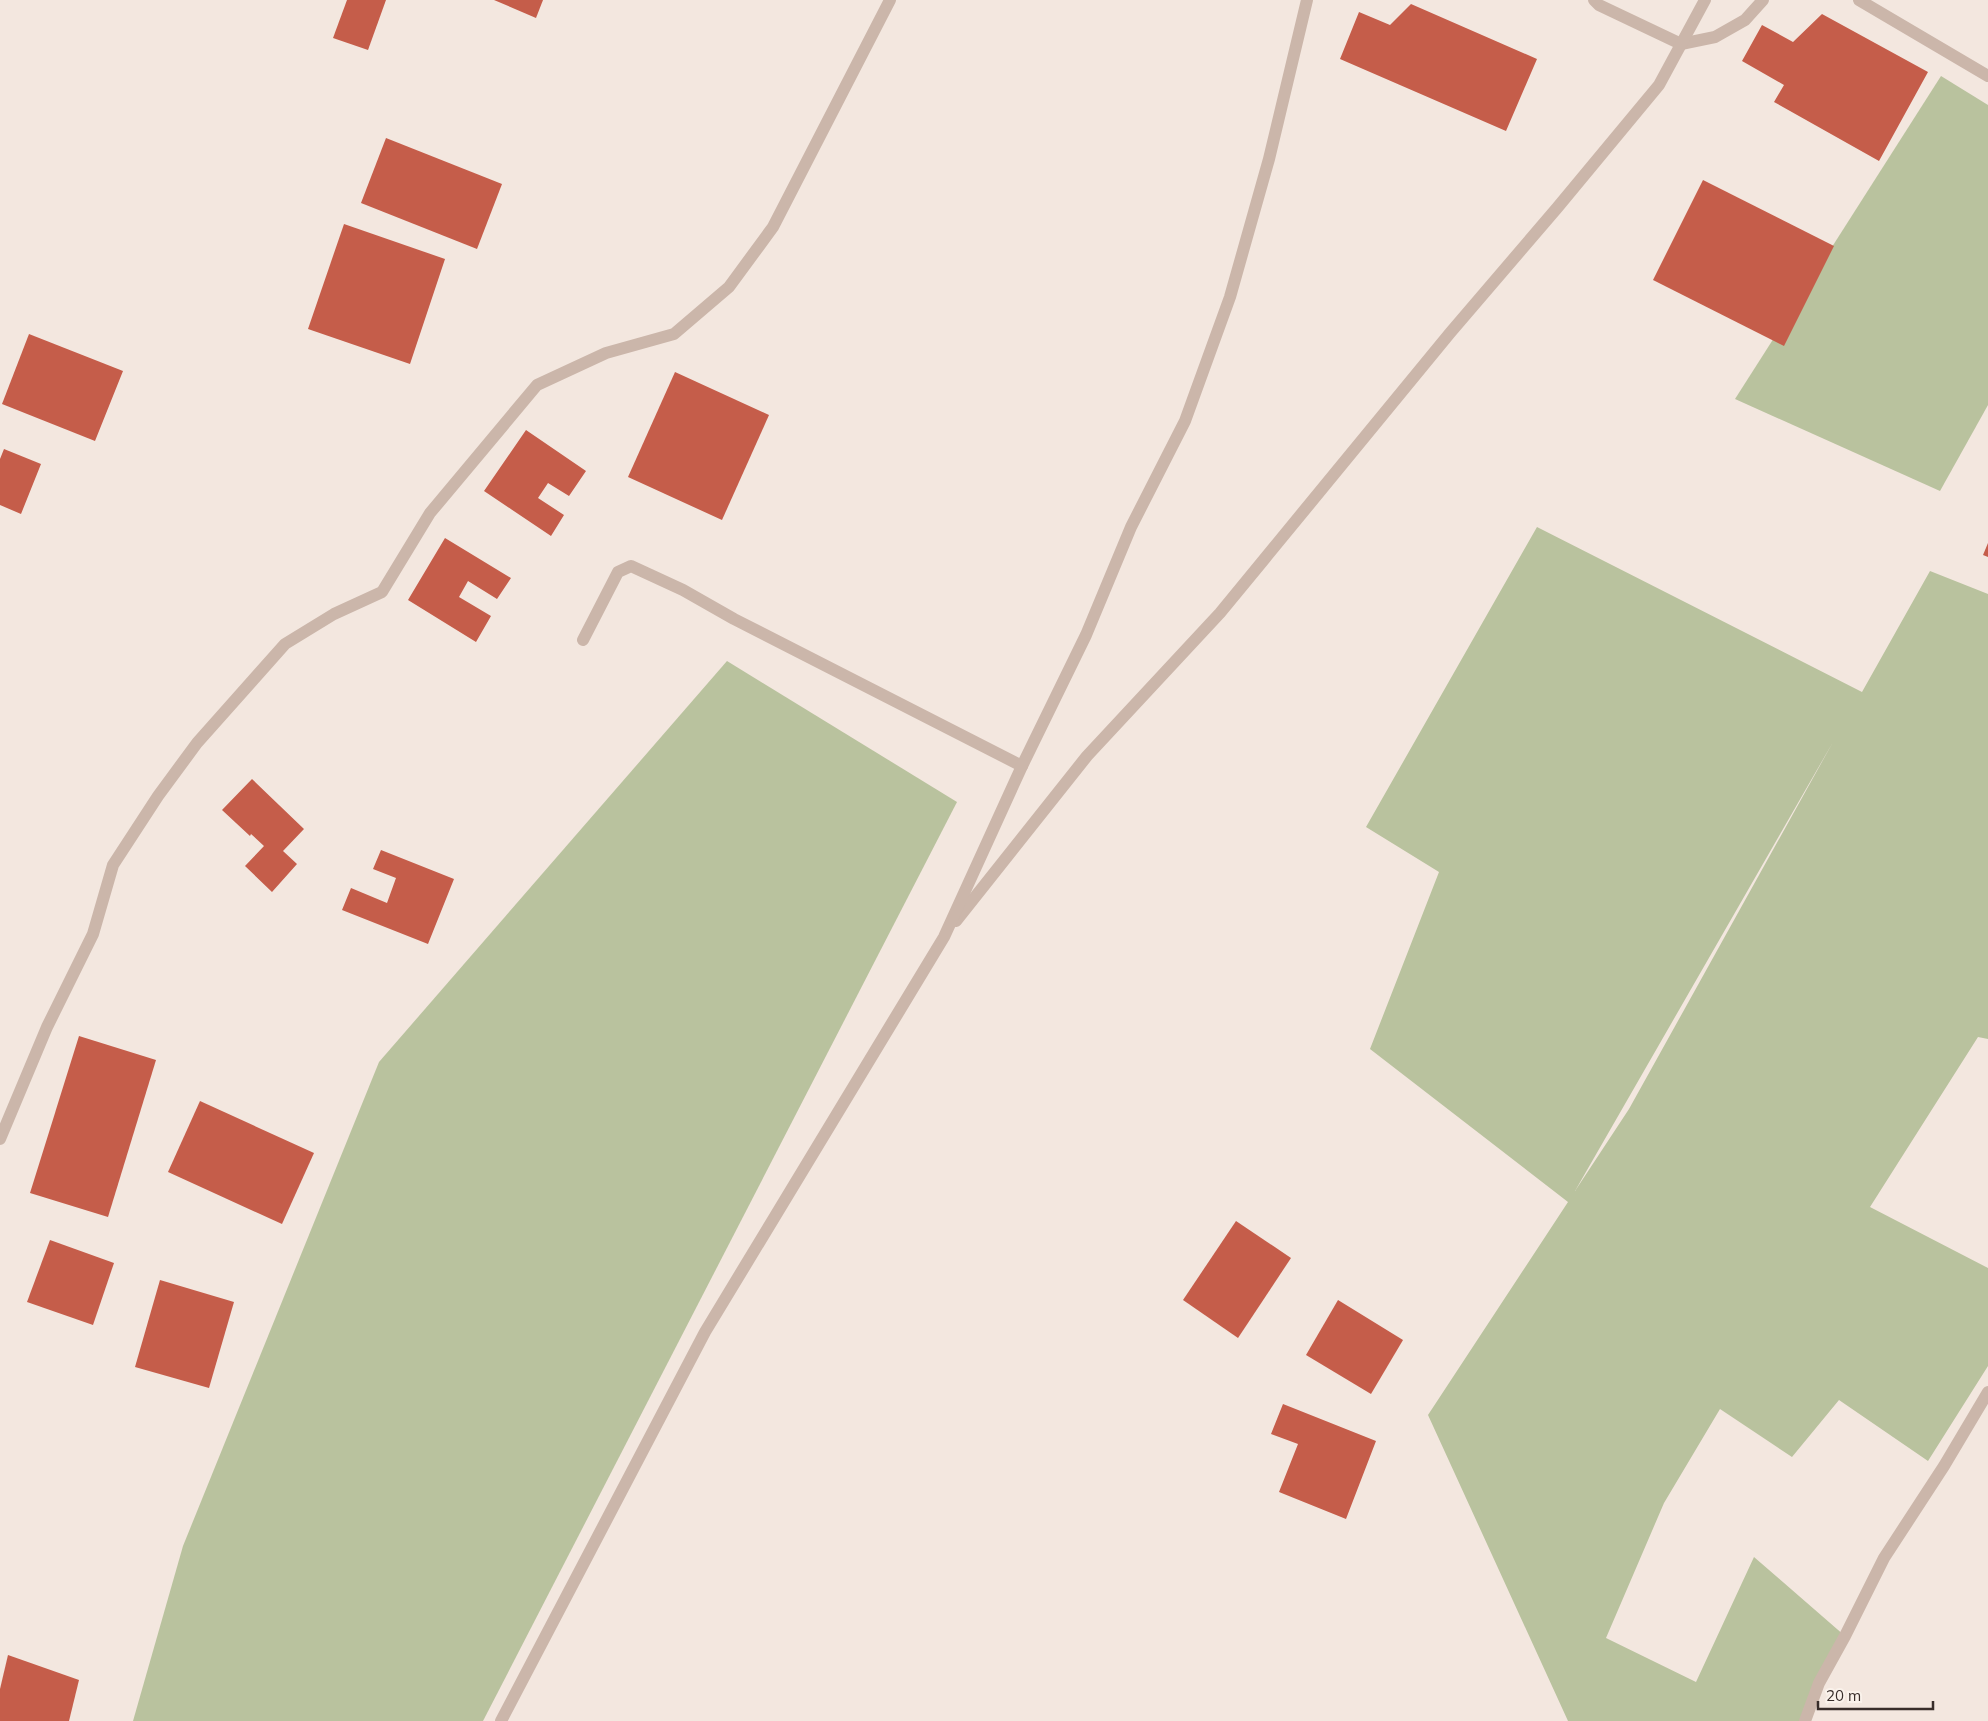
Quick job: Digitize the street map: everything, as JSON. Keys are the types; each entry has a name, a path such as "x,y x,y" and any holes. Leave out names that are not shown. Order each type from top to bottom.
{"street":[{"path":"0,1139 47,1027 93,934 114,865 158,796 197,742 285,644 334,614 382,592 430,513 538,385 606,353 674,334 729,287 773,227 890,0"},
{"path":"501,1721 705,1332 944,937 1022,766 1086,635 1131,527 1185,422 1230,297 1268,159 1307,0"},
{"path":"1594,0 1599,5 1680,44 1715,37 1745,20 1763,0"},
{"path":"944,937 1087,756 1220,613 1450,332 1659,85 1706,0"},
{"path":"1859,0 1988,76"},
{"path":"583,640 618,572 631,566 683,590 734,620 1022,766"},
{"path":"1805,1721 1819,1683 1884,1558 1944,1466 1988,1392"}],"green space":[{"path":"1941,76 1988,105 1988,405 1940,491 1735,399"},
{"path":"1537,527 1862,692 1930,571 1988,594 1988,1039 1978,1037 1870,1207 1988,1268 1988,1366 1928,1461 1839,1400 1792,1457 1720,1409 1664,1503 1606,1638 1696,1682 1754,1557 1845,1636 1802,1721 1568,1721 1428,1415 1568,1202 1370,1049 1439,872 1366,827","holes":["1833,742 1629,1109 1575,1191"]},
{"path":"727,661 957,802 483,1721 133,1721 183,1546 379,1062"}],"building":[{"path":"347,0 386,0 368,50 333,38"},
{"path":"494,0 543,0 536,18"},
{"path":"1411,4 1537,59 1506,131 1340,59 1359,12 1390,25"},
{"path":"1822,14 1928,72 1879,161 1774,102 1784,85 1742,61 1762,25 1793,42"},
{"path":"386,138 502,184 477,249 361,203"},
{"path":"1703,180 1834,246 1784,346 1653,280"},
{"path":"344,224 445,259 410,364 308,329"},
{"path":"29,334 123,371 95,441 2,404"},
{"path":"675,372 769,415 722,520 628,477"},
{"path":"526,430 586,471 569,496 548,483 538,498 564,515 551,536 484,491"},
{"path":"4,449 41,464 21,514 0,505 0,459"},
{"path":"445,538 511,578 497,599 468,581 459,597 491,616 476,642 408,600"},
{"path":"1988,543 1988,557 1983,555"},
{"path":"252,779 304,829 283,851 297,864 272,892 245,866 264,846 251,834 250,836 222,810"},
{"path":"381,850 454,879 428,944 342,910 351,888 387,903 396,878 373,869"},
{"path":"79,1036 156,1060 108,1217 30,1193"},
{"path":"200,1101 314,1153 282,1224 168,1172"},
{"path":"1236,1221 1291,1258 1238,1338 1183,1300"},
{"path":"50,1240 114,1263 93,1325 27,1302"},
{"path":"160,1280 234,1302 209,1388 135,1367"},
{"path":"1338,1300 1403,1340 1371,1394 1306,1355"},
{"path":"1283,1404 1376,1441 1346,1519 1279,1492 1298,1444 1271,1434"},
{"path":"8,1655 79,1680 69,1721 0,1721 0,1689"}]}
